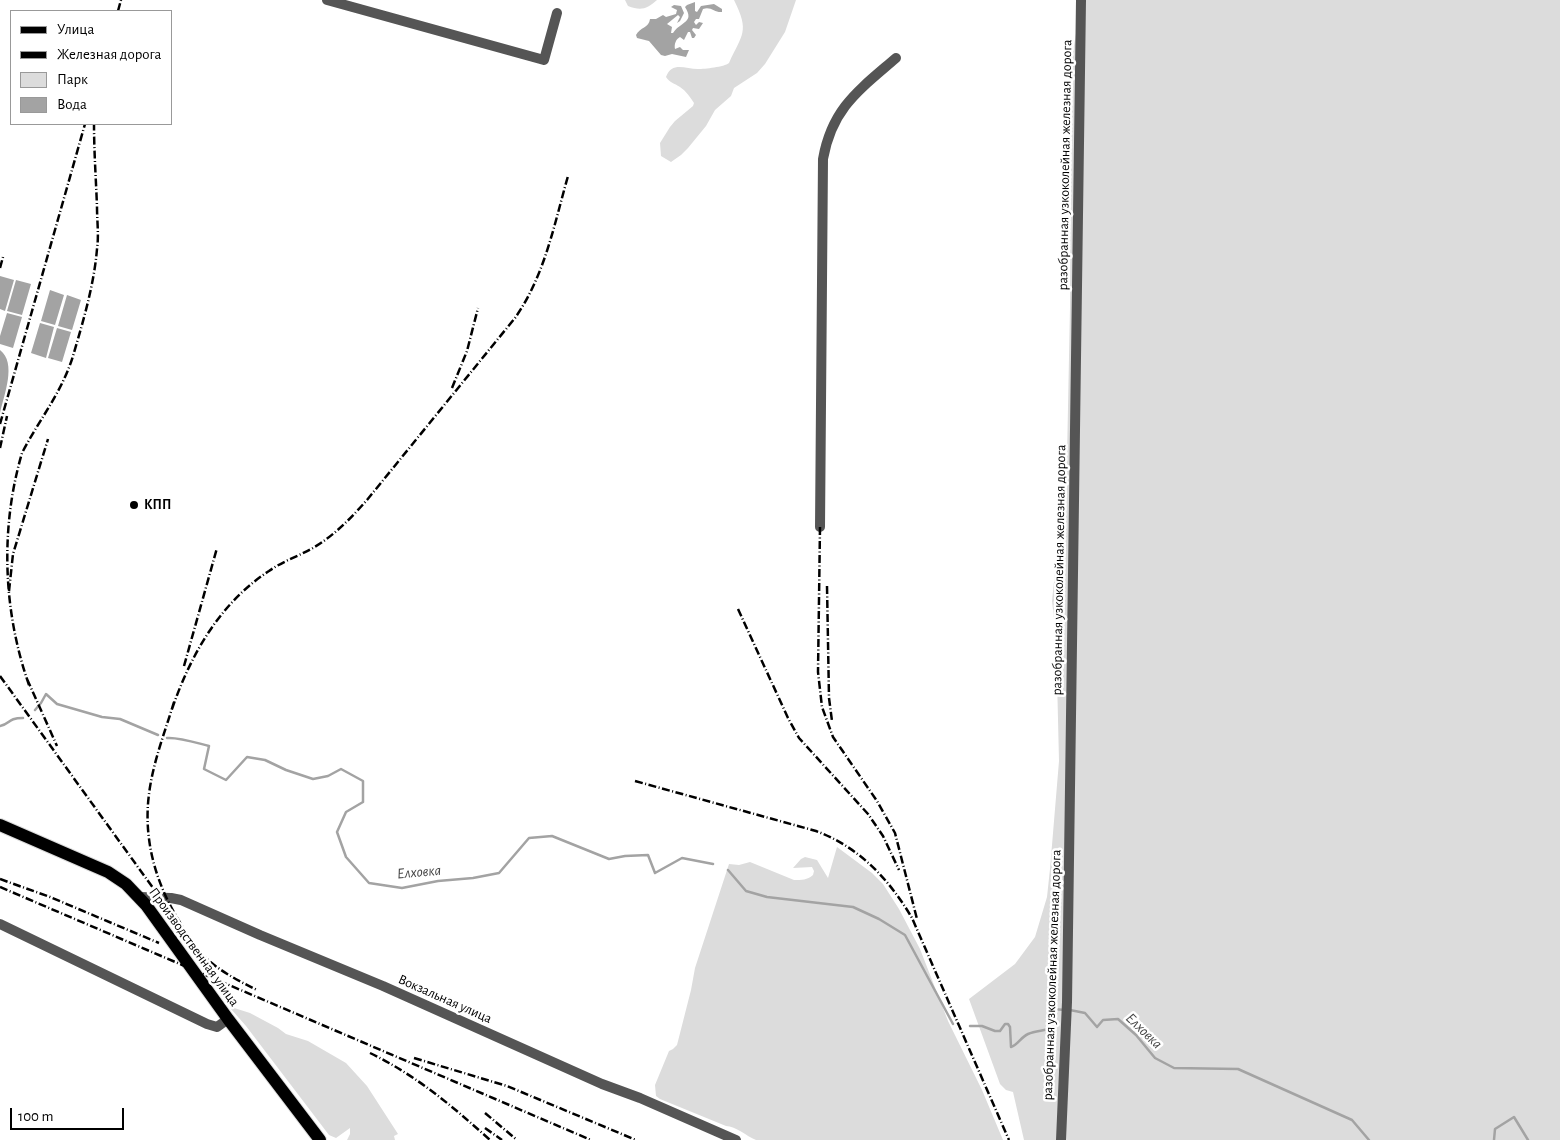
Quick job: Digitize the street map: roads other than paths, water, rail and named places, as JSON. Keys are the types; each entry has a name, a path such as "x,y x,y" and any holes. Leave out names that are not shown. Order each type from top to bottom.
{"main road":[{"name":"Производственная улица","path":"0,825 108,872 126,884 140,897 320,1140"}],"street":[{"path":"327,0 544,60 557,13"},
{"name":"разобранная узкоколейная железная дорога","path":"1061,1140 1067,1016 1081,0"},
{"path":"820,527 823,171 825,149 832,127 843,107 896,58"},
{"name":"Вокзальная улица","path":"140,897 181,900 260,936 383,986 602,1084 640,1098 736,1140"},
{"path":"0,924 206,1024 217,1027 228,1018"}],"water":[{"path":"695,2 695,11 697,12 701,6 714,4 722,9 722,12 708,8 703,9 699,19 696,19 694,22 696,25 699,22 703,23 699,29 693,28 692,30 696,35 694,38 688,32 684,40 680,37 677,39 675,49 680,47 683,50 689,50 686,57 672,54 661,55 649,41 637,38 638,32 648,24 650,19 676,14 677,10 671,7 674,5 681,6 684,13 680,21 677,23 680,17 678,15 667,24 672,27 671,33 673,33 688,19 688,12 685,7"},
{"path":"0,276 14,280 5,311 0,309"},
{"path":"16,280 31,284 22,315 7,311"},
{"path":"50,290 64,295 55,325 41,321"},
{"path":"67,295 81,300 72,330 58,326"},
{"path":"7,313 22,317 13,348 0,344 0,336"},
{"path":"40,323 54,327 46,358 31,353"},
{"path":"57,328 71,332 62,362 48,358"},
{"path":"0,350 8,363 9,371 0,413"}],"waterway":[{"name":"Елховка","path":"35,710 46,694 57,704 102,717 120,719 158,735"},
{"name":"Елховка","path":"0,726 14,719 23,718"},
{"name":"Елховка","path":"167,738 182,739 209,746 204,769 226,780 247,757 265,760 286,770 313,779 328,776 341,769 363,781 363,802 346,812 337,832 346,857 369,883 402,888 499,873 529,838 552,836 609,859 648,855 655,873 682,858 713,864"},
{"name":"Елховка","path":"728,870 746,891 767,897 853,907 879,919 905,935 953,1024"},
{"name":"Елховка","path":"970,1026 982,1026 1000,1031 1005,1024 1008,1024 1010,1027 1011,1047 1028,1034 1049,1029 1048,1014 1050,1010 1065,1010"},
{"name":"Елховка","path":"1070,1010 1085,1013 1097,1027 1103,1020 1118,1019 1136,1035 1155,1058 1174,1068 1238,1069 1352,1120 1369,1140"},
{"name":"Елховка","path":"1494,1140 1495,1129 1514,1117 1528,1140"}],"railway":[{"path":"118,10 121,0"},
{"path":"0,424 85,125"},
{"path":"29,685 20,657 10,599 8,569 10,510 22,453 63,382 81,330 91,290 98,238 94,125"},
{"path":"172,709 198,650 209,631 236,598 274,567 321,543 349,520 515,318 534,285 548,249 568,176"},
{"path":"0,268 3,257"},
{"path":"452,388 467,351 478,308"},
{"path":"0,448 7,416"},
{"path":"9,591 13,554 48,439"},
{"path":"820,527 818,672 822,707 833,737 877,801 895,833 917,919"},
{"path":"184,666 217,548"},
{"path":"827,586 829,698 832,721"},
{"path":"738,609 799,738 868,814 883,836 899,870"},
{"path":"0,676 161,899"},
{"path":"27,679 57,746"},
{"path":"174,702 156,759 149,794 148,828 153,862 172,909 198,950 224,972 257,990"},
{"path":"635,781 816,831 846,846 872,866 893,890 912,918 1009,1140"},
{"path":"0,879 50,897 159,943"},
{"path":"0,887 591,1140"},
{"path":"370,1053 418,1081 490,1140"},
{"path":"414,1058 507,1086 636,1140"},
{"path":"485,1113 517,1140"},
{"path":"485,1128 502,1140"}],"place":[{"name":"КПП","path":"134,505"}]}
